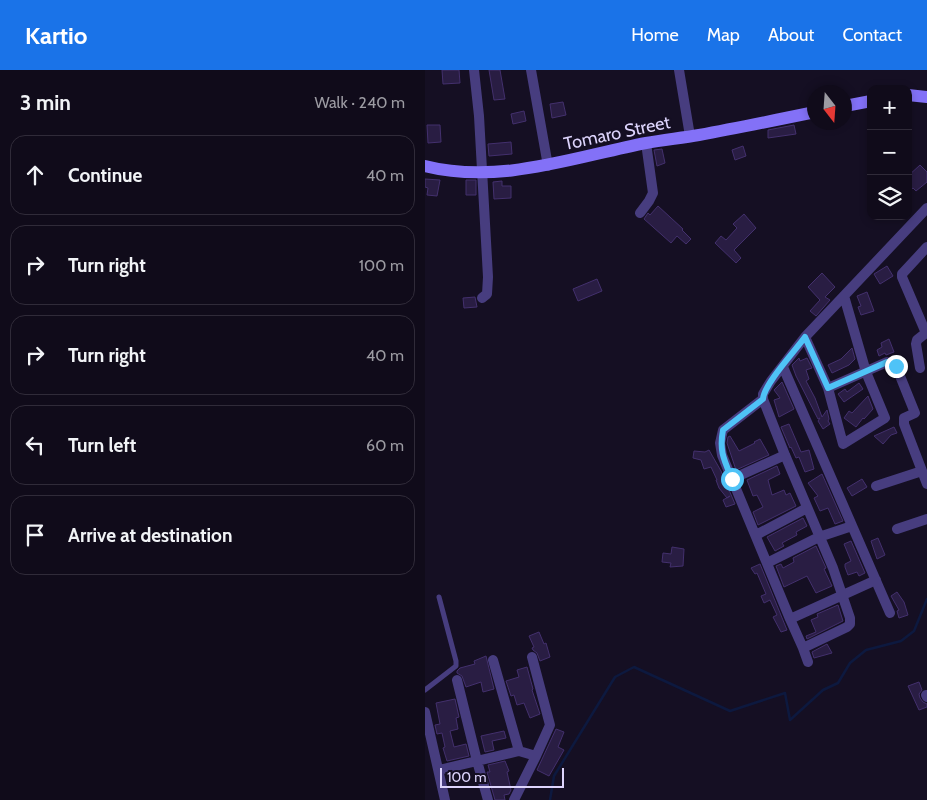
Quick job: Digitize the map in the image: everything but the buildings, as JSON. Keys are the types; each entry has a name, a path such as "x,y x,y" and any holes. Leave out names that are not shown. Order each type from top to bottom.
{"street":[{"path":"473,70 482,171 488,282 487,294 482,298"},
{"path":"531,70 548,166"},
{"path":"679,70 690,136"},
{"path":"912,95 927,97"},
{"path":"852,105 867,102"},
{"name":"Tomaro Street","path":"425,166 462,172 513,171 548,166 646,143 807,114"},
{"path":"640,214 653,192 646,143"},
{"path":"803,648 849,625 850,618 833,568 763,399 766,388 805,337 927,208"},
{"path":"919,368 916,344 917,340 927,333 902,274 926,250"},
{"path":"805,337 828,388 843,444 885,418 866,372 844,296"},
{"path":"828,388 887,362 896,366 915,413 905,418 904,424 927,484"},
{"path":"783,367 890,613"},
{"path":"763,399 723,430 720,443 722,455 808,662"},
{"path":"732,479 785,455"},
{"path":"876,486 922,472"},
{"path":"756,535 807,508"},
{"path":"897,529 927,519"},
{"path":"767,563 819,538 852,526"},
{"path":"790,619 876,580"},
{"path":"514,800 550,725 532,657"},
{"path":"493,660 519,751"},
{"path":"457,680 488,800"},
{"path":"425,712 445,800"},
{"path":"439,770 519,751 536,756"}],"lane":[{"path":"425,690 456,666 439,597"}],"waterway":[{"path":"550,800 554,776 615,677 634,667 730,711 785,693 790,720 823,690 838,683 850,663 866,650 901,641 914,631 927,599"}],"route":[{"path":"732,479 722,455 720,443 723,430 763,399 766,388 805,337 828,388 887,362 896,366"}]}
